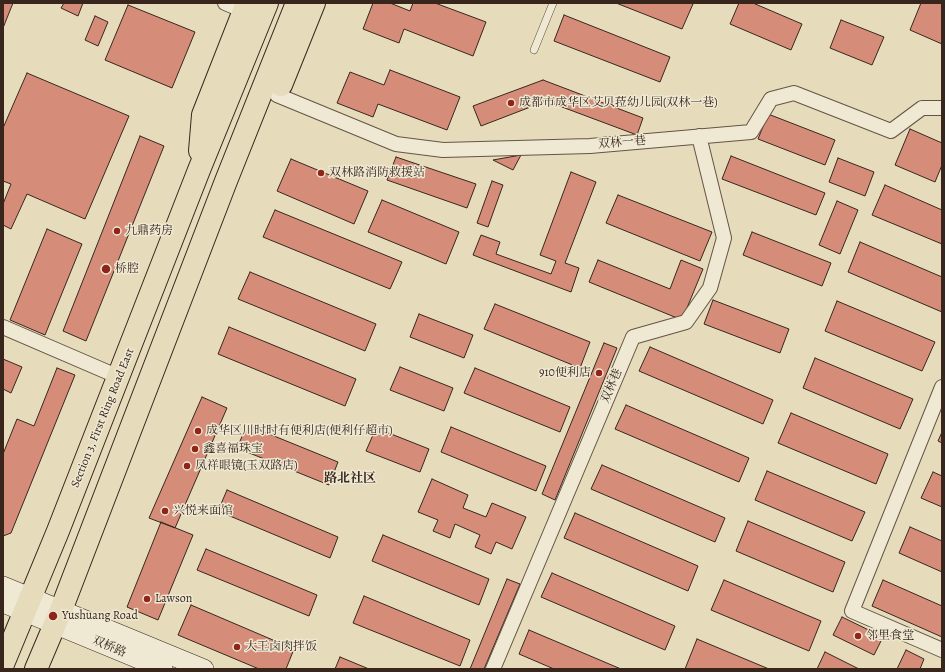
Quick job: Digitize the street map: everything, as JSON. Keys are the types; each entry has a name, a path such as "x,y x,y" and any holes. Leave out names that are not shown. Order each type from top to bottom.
{"main road":[{"name":"Section 3, First Ring Road East","path":"3,664 119,377 199,170 267,3"},
{"path":"36,669 58,617 226,181 297,3"},
{"path":"226,181 257,137 277,95 314,3"},
{"path":"199,170 203,115 239,6"},
{"path":"3,586 28,604 58,617 204,669"},
{"path":"3,603 28,604"},
{"name":"双桥路","path":"58,617 163,669"}],"street":[{"name":"双林一巷","path":"277,95 396,144 443,150 590,146 751,132 771,99 794,93 890,131 922,108 942,108"},
{"name":"双林巷","path":"493,669 633,337 686,322 710,288 724,238 699,136"},
{"path":"3,328 119,377"},
{"path":"942,387 852,611 942,650"}],"lane":[{"path":"534,50 553,3"}],"building":[{"path":"3,3 13,3 3,28"},
{"path":"64,3 83,3 78,16 61,8"},
{"path":"373,3 390,3 410,11 413,3 435,3 486,22 473,56 404,29 399,43 363,29"},
{"path":"616,3 691,3 693,4 682,29"},
{"path":"739,3 753,3 802,24 791,50 730,24"},
{"path":"921,3 942,3 942,44 910,30"},
{"path":"128,5 195,32 172,88 105,60"},
{"path":"564,15 670,57 660,82 554,41"},
{"path":"95,16 108,22 98,46 85,40"},
{"path":"841,20 884,37 872,65 830,48"},
{"path":"390,70 460,97 447,130 378,104 373,117 337,103 350,72 384,85"},
{"path":"27,73 129,116 85,219 27,194 11,229 3,225 3,204 11,184 3,181 3,128"},
{"path":"543,80 643,118 637,135 546,101 481,126 473,106"},
{"path":"768,114 835,140 825,165 758,139"},
{"path":"910,129 942,143 942,165 935,182 895,165"},
{"path":"140,136 164,146 86,341 63,331"},
{"path":"521,155 513,170 493,160"},
{"path":"731,156 825,193 816,215 722,179"},
{"path":"396,157 476,184 467,208 387,180"},
{"path":"838,158 874,172 865,196 829,182"},
{"path":"291,159 368,191 354,224 277,191"},
{"path":"571,172 596,182 565,263 579,268 571,292 473,255 481,235 500,242 496,254 551,274 556,261 540,255"},
{"path":"492,181 503,185 488,227 477,223"},
{"path":"885,185 942,210 942,244 872,215"},
{"path":"618,195 712,232 700,261 606,223"},
{"path":"382,200 459,232 446,264 368,232"},
{"path":"837,201 858,210 840,254 819,245"},
{"path":"275,210 402,262 390,289 263,237"},
{"path":"47,229 82,244 45,335 10,320"},
{"path":"752,232 831,263 822,286 743,255"},
{"path":"860,242 942,277 942,312 848,272"},
{"path":"598,260 670,289 681,260 703,269 682,320 589,282"},
{"path":"250,272 376,324 365,351 238,299"},
{"path":"713,300 789,329 780,353 704,324"},
{"path":"837,301 935,342 922,371 825,331"},
{"path":"495,304 590,342 580,368 484,329"},
{"path":"419,314 473,335 464,358 410,337"},
{"path":"229,327 356,379 345,406 218,354"},
{"path":"604,343 617,348 555,500 542,494"},
{"path":"650,347 773,400 763,424 639,371"},
{"path":"815,358 913,399 900,429 803,388"},
{"path":"3,359 22,367 11,393 3,389"},
{"path":"400,367 453,388 444,411 390,390"},
{"path":"57,368 75,375 11,533 3,536 3,454 17,419 34,426"},
{"path":"475,368 570,407 560,432 464,393"},
{"path":"202,397 227,408 175,528 149,518"},
{"path":"626,405 749,458 739,482 615,429"},
{"path":"791,413 888,454 876,484 778,443"},
{"path":"247,425 338,462 329,485 237,448"},
{"path":"451,427 546,466 536,491 441,452"},
{"path":"376,428 429,449 420,472 366,451"},
{"path":"942,432 942,443 938,441"},
{"path":"602,465 725,518 715,542 591,489"},
{"path":"767,471 865,512 852,541 755,500"},
{"path":"933,472 942,476 942,507 921,498"},
{"path":"432,479 468,495 463,508 486,517 492,503 526,517 512,549 496,542 491,554 475,547 480,535 455,524 450,538 433,531 438,520 418,512"},
{"path":"227,490 338,537 330,558 218,511"},
{"path":"575,513 698,566 688,591 564,538"},
{"path":"748,521 845,562 833,592 736,551"},
{"path":"161,522 193,535 158,620 127,607"},
{"path":"910,527 942,541 942,572 899,553"},
{"path":"383,535 489,579 479,605 372,561"},
{"path":"206,549 317,595 309,616 197,570"},
{"path":"552,573 675,626 665,650 541,597"},
{"path":"507,579 520,584 484,669 470,669"},
{"path":"724,580 821,621 809,651 711,610"},
{"path":"883,580 942,606 942,637 872,606"},
{"path":"364,596 470,640 460,666 353,623"},
{"path":"191,605 294,649 286,669 259,669 178,635"},
{"name":"邻里食堂","path":"842,617 883,637 874,655 833,635"},
{"path":"529,630 621,669 554,669 519,654"},
{"path":"697,639 769,669 685,669"},
{"path":"906,650 924,659 920,669 897,669"},
{"path":"825,652 859,669 817,669"},
{"path":"340,657 369,669 335,669"}],"place":[{"name":"成都市成华区艾贝菈幼儿园(双林一巷)","path":"511,103"},
{"name":"双林路消防救援站","path":"321,173"},
{"name":"九鼎药房","path":"117,231"},
{"name":"桥腔","path":"106,269"},
{"name":"910便利店","path":"599,373"},
{"name":"成华区川时时有便利店(便利仔超市)","path":"198,431"},
{"name":"鑫喜福珠宝","path":"195,449"},
{"name":"凤祥眼镜(玉双路店)","path":"187,466"},
{"name":"兴悦来面馆","path":"165,511"},
{"name":"Lawson","path":"147,599"},
{"name":"Yushuang Road","path":"53,616"},
{"name":"邻里食堂","path":"858,636"},
{"name":"大王卤肉拌饭","path":"237,647"}],"district":[{"name":"路北社区","path":"350,479"}]}
